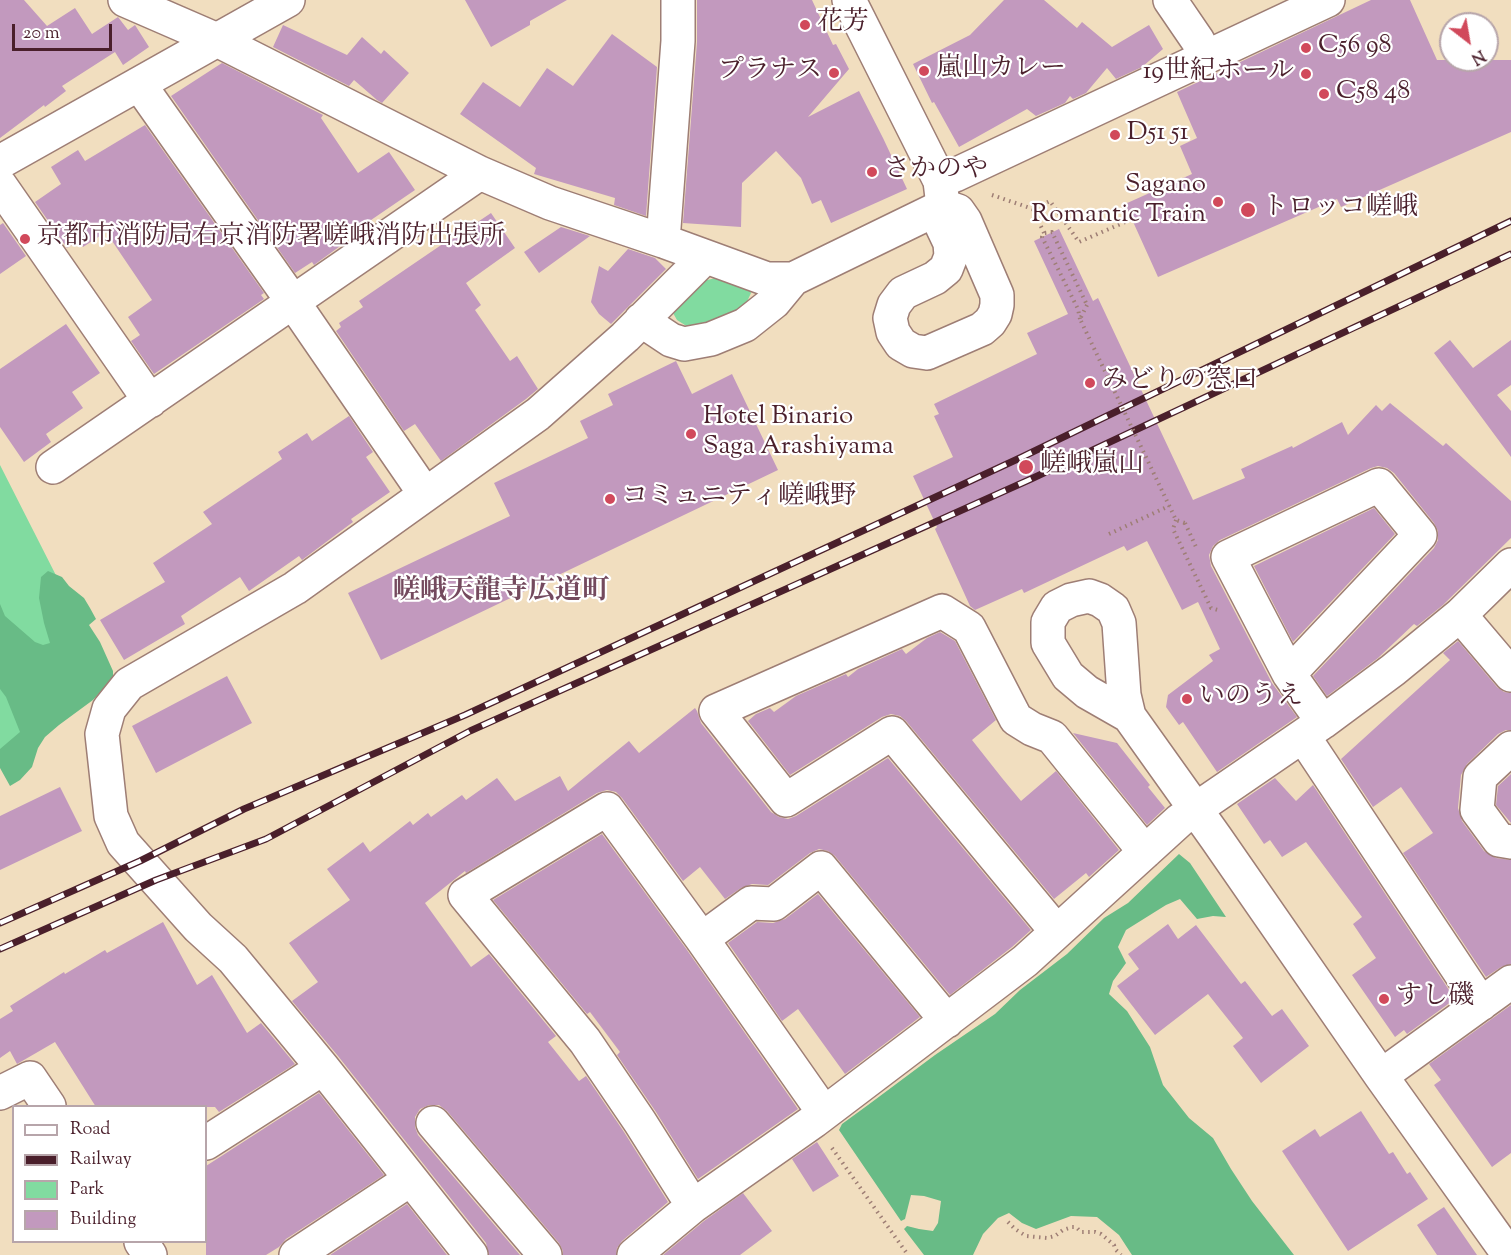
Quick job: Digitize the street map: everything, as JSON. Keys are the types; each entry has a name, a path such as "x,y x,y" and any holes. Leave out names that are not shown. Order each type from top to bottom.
{"street":[{"path":"125,0 217,40 480,173 550,203 767,279 793,279"},
{"path":"0,162 288,0"},
{"path":"663,241 678,40 678,0"},
{"path":"849,0 941,194"},
{"path":"1170,0 1198,41"},
{"path":"641,320 670,340 684,344 711,339 745,325 774,302 793,279 941,194 955,175 1328,0"},
{"path":"139,84 425,494"},
{"path":"53,467 480,173"},
{"path":"0,185 150,401"},
{"path":"471,1255 323,1068 233,959 198,927 123,843 111,816 102,734 109,709 129,684 295,588 538,414 625,337 705,256"},
{"path":"1289,674 1420,535 1378,485 1228,557 1289,674 1313,729 1481,1004"},
{"path":"634,1255 693,1206 752,1169 1025,961 1180,820 1313,729 1393,670 1460,615 1511,565"},
{"path":"1057,932 892,733 786,800 716,711 942,611 969,628 1016,719 1032,729 1053,737 1145,852"},
{"path":"1460,615 1511,675"},
{"path":"1129,716 1509,1255"},
{"path":"1511,748 1480,777 1477,810 1498,840 1511,842"},
{"path":"693,1206 585,1041 465,895 607,809 702,939 819,1117"},
{"path":"702,939 751,903 774,904 821,868 948,1021"},
{"path":"1381,1076 1511,982"},
{"path":"207,1142 323,1068"},
{"path":"0,1093 30,1078 49,1105"},
{"path":"434,1123 545,1255"},
{"path":"297,1255 411,1179"}],"path":[{"path":"1132,219 1079,242 1050,201 1033,209 1044,233 1042,237 1176,520 1173,529 1211,608"},
{"path":"1044,233 1052,232 1087,305 1080,319"},
{"path":"1109,534 1169,506"},
{"path":"1176,520 1185,523"},
{"path":"819,1117 908,1255"},
{"path":"1008,1222 1026,1236 1034,1237 1055,1236 1072,1227 1076,1227 1081,1232 1095,1232 1114,1245 1120,1255"}],"green space":[{"path":"716,278 749,288 751,293 745,306 734,315 702,327 688,327 677,320 673,313 698,282"},
{"path":"0,465 103,668 0,752"},
{"path":"48,571 62,577 84,598 96,619 89,625 100,642 113,671 113,678 93,700 45,737 38,748 32,767 20,780 10,786 0,768 0,749 20,732 6,697 0,689 0,604 5,616 35,642 43,645 50,643 39,598 41,577"},
{"path":"1179,854 1190,863 1226,917 1213,916 1197,919 1180,899 1126,930 1118,947 1126,963 1113,981 1109,994 1127,1011 1150,1047 1163,1085 1189,1118 1213,1138 1252,1201 1294,1255 1132,1255 1119,1235 1097,1217 1071,1216 1036,1229 1022,1223 1009,1213 998,1218 983,1234 973,1255 924,1255 904,1229 907,1226 933,1231 938,1223 941,1201 911,1195 905,1219 901,1221 839,1130 842,1124 995,1014 1020,990 1067,954 1104,918 1128,903"}],"building":[{"path":"0,0 24,0 47,26 75,8 92,34 118,17 128,30 135,25 149,47 123,65 115,52 62,86 66,91 0,138"},
{"path":"465,0 567,0 530,21 530,25 491,47"},
{"path":"697,0 812,0 833,45 836,44 849,69 808,117 859,91 907,189 831,223 821,200 812,204 801,178 776,151 742,183 741,227 683,223 697,42"},
{"path":"1004,0 1044,0 1077,28 1082,22 1112,47 1149,25 1163,49 1142,67 1116,79 1107,68 1086,93 1073,99 1070,96 1065,103 1036,116 1027,109 959,147 934,102 932,103 913,64 970,35"},
{"path":"1371,0 1410,0 1437,60 1439,60 1439,72 1499,72 1499,60 1511,60 1511,132 1341,207 1337,199 1158,277 1125,204 1192,174 1180,146 1197,138 1177,92"},
{"path":"283,25 347,55 362,37 381,54 384,50 409,73 382,103 354,80 349,86 273,47"},
{"path":"612,34 657,67 646,216 614,205 615,198 534,174 536,168 460,114 483,82 520,107 547,68 573,86"},
{"path":"222,63 323,115 321,118 358,173 389,152 415,190 352,233 341,242 343,244 314,265 312,262 295,273 171,96"},
{"path":"145,125 264,293 261,295 264,299 154,374 131,341 140,335 128,317 152,300 106,232 83,247 79,240 67,248 35,202 61,184 51,167 78,150 85,161"},
{"path":"491,213 515,248 466,283 481,305 475,310 510,361 517,356 538,389 441,461 415,424 404,431 336,331 341,327 339,323 363,307 359,301"},
{"path":"3,223 26,256 0,274 0,225"},
{"path":"561,227 590,236 539,273 524,252"},
{"path":"1059,229 1093,301 1098,298 1193,500 1245,478 1241,469 1292,446 1293,448 1342,422 1348,435 1376,405 1382,411 1390,403 1443,446 1446,443 1511,501 1511,538 1443,605 1417,626 1414,624 1378,658 1327,696 1313,676 1434,548 1438,540 1438,531 1434,523 1394,473 1378,466 1220,540 1213,546 1209,555 1211,566 1272,683 1297,717 1217,772 1183,722 1179,725 1166,707 1168,695 1213,661 1209,655 1220,649 1198,602 1182,610 1147,541 1127,551 1124,546 1024,593 1022,589 975,610 970,606 913,476 953,457 934,416 939,414 934,404 1037,354 1027,333 1068,314 1034,241"},
{"path":"628,249 655,258 666,269 611,324 599,314 591,302 599,266 608,271"},
{"path":"66,324 100,373 72,392 83,408 46,434 51,442 24,462 0,427 0,369"},
{"path":"1450,340 1473,368 1511,340 1511,385 1497,395 1511,411 1511,457 1434,353"},
{"name":"コミュニティ嵯峨野","path":"676,361 692,394 732,374 778,470 381,660 348,593 510,516 494,483 588,438 580,421 613,405 608,394"},
{"path":"349,416 373,452 366,457 390,492 351,519 353,522 302,560 299,556 249,591 240,577 181,616 185,624 124,660 100,620 165,582 153,563 212,524 203,512 282,459 278,452 307,433 312,441"},
{"path":"1374,508 1395,534 1293,642 1254,566"},
{"path":"940,632 955,641 996,720 972,740 1002,778 1021,801 1056,771 1119,850 1089,877 1086,873 1054,899 900,716 891,714 882,717 790,775 748,721 756,714 770,708 774,712 796,696 846,674 848,677 858,669 902,649 906,654 927,638"},
{"path":"1458,641 1497,687 1504,692 1511,693 1511,730 1498,734 1467,764 1461,775 1458,808 1462,821 1484,851 1496,858 1511,860 1511,964 1501,967 1486,977 1403,853 1433,833 1401,787 1373,807 1341,759 1450,660 1443,653"},
{"path":"227,676 252,723 156,773 132,726"},
{"path":"695,708 701,723 771,812 779,817 788,819 796,816 888,758 1031,930 950,995 835,856 828,851 819,849 810,853 768,885 752,884 741,888 725,899 700,867 683,881 622,798 616,792 607,790 597,793 466,873 465,871 425,903 471,967 489,954 556,1036 548,1042 579,1081 586,1076 668,1202 622,1241 617,1248 616,1255 563,1255 559,1243 447,1111 439,1105 429,1105 420,1109 415,1117 418,1135 520,1255 489,1255 486,1243 292,1001 318,982 289,943 350,900 327,869 363,842 370,852 410,821 413,825 428,813 431,817 462,795 466,800 497,778 515,801 560,776 568,791 629,741 639,753"},
{"path":"1073,733 1117,743 1165,808 1147,825"},
{"path":"1511,774 1511,823 1496,805 1498,786"},
{"path":"1275,778 1296,801 1313,785 1455,999 1407,1034 1404,1030 1395,1037 1352,975 1376,958 1353,924 1362,917 1306,842 1282,857 1270,840 1264,844 1237,804"},
{"path":"60,787 82,831 0,870 0,816"},
{"path":"602,834 687,950 798,1109 698,1179 617,1055 620,1052 590,1012 587,1014 493,900"},
{"path":"818,894 920,1017 845,1074 798,1009 782,1021 728,943 757,922 773,923 785,919"},
{"path":"163,922 197,985 212,975 247,1033 261,1023 295,1064 219,1112 215,1107 207,1107 207,1105 95,1105 55,1042 17,1064 10,1051 0,1058 0,1019 13,1011 10,1006 64,972 65,974 105,950 107,953"},
{"path":"1168,924 1178,939 1196,925 1241,984 1245,981 1272,1016 1282,1009 1309,1046 1261,1083 1233,1046 1243,1038 1208,994 1155,1035 1117,986 1139,969 1128,954"},
{"path":"1511,1005 1511,1153 1492,1167 1434,1085 1441,1080 1429,1064"},
{"path":"319,1093 384,1175 286,1239 279,1247 266,1255 206,1255 207,1165"},
{"path":"1361,1111 1389,1154 1393,1152 1407,1174 1410,1172 1428,1199 1348,1251 1282,1151 1315,1129 1320,1137"},
{"path":"817,1142 839,1176 813,1192 792,1159"},
{"path":"743,1193 772,1231 740,1255 663,1255 704,1221"},
{"path":"407,1204 447,1255 330,1255"},
{"path":"1444,1207 1477,1255 1437,1255 1417,1225"}],"railway":[{"path":"0,923 140,861 244,809 465,715 1022,457 1511,221"},
{"path":"0,949 156,880 266,839 470,731 1031,479 1511,254"}],"place":[{"name":"花芳","path":"805,25"},
{"name":"C56 98","path":"1306,48"},
{"name":"嵐山カレー","path":"924,71"},
{"name":"プラナス","path":"834,73"},
{"name":"19世紀ホール","path":"1306,74"},
{"name":"C58 48","path":"1324,94"},
{"name":"D51 51","path":"1115,135"},
{"name":"さかのや","path":"872,172"},
{"name":"Sagano Romantic Train","path":"1218,202"},
{"name":"トロッコ嵯峨","path":"1248,210"},
{"name":"京都市消防局右京消防署嵯峨消防出張所","path":"25,239"},
{"name":"みどりの窓口","path":"1090,383"},
{"name":"Hotel Binario Saga Arashiyama","path":"691,434"},
{"name":"嵯峨嵐山","path":"1026,467"},
{"name":"コミュニティ嵯峨野","path":"610,499"},
{"name":"いのうえ","path":"1187,699"},
{"name":"すし磯","path":"1384,999"}],"district":[{"name":"嵯峨天龍寺広道町","path":"501,593"}]}
